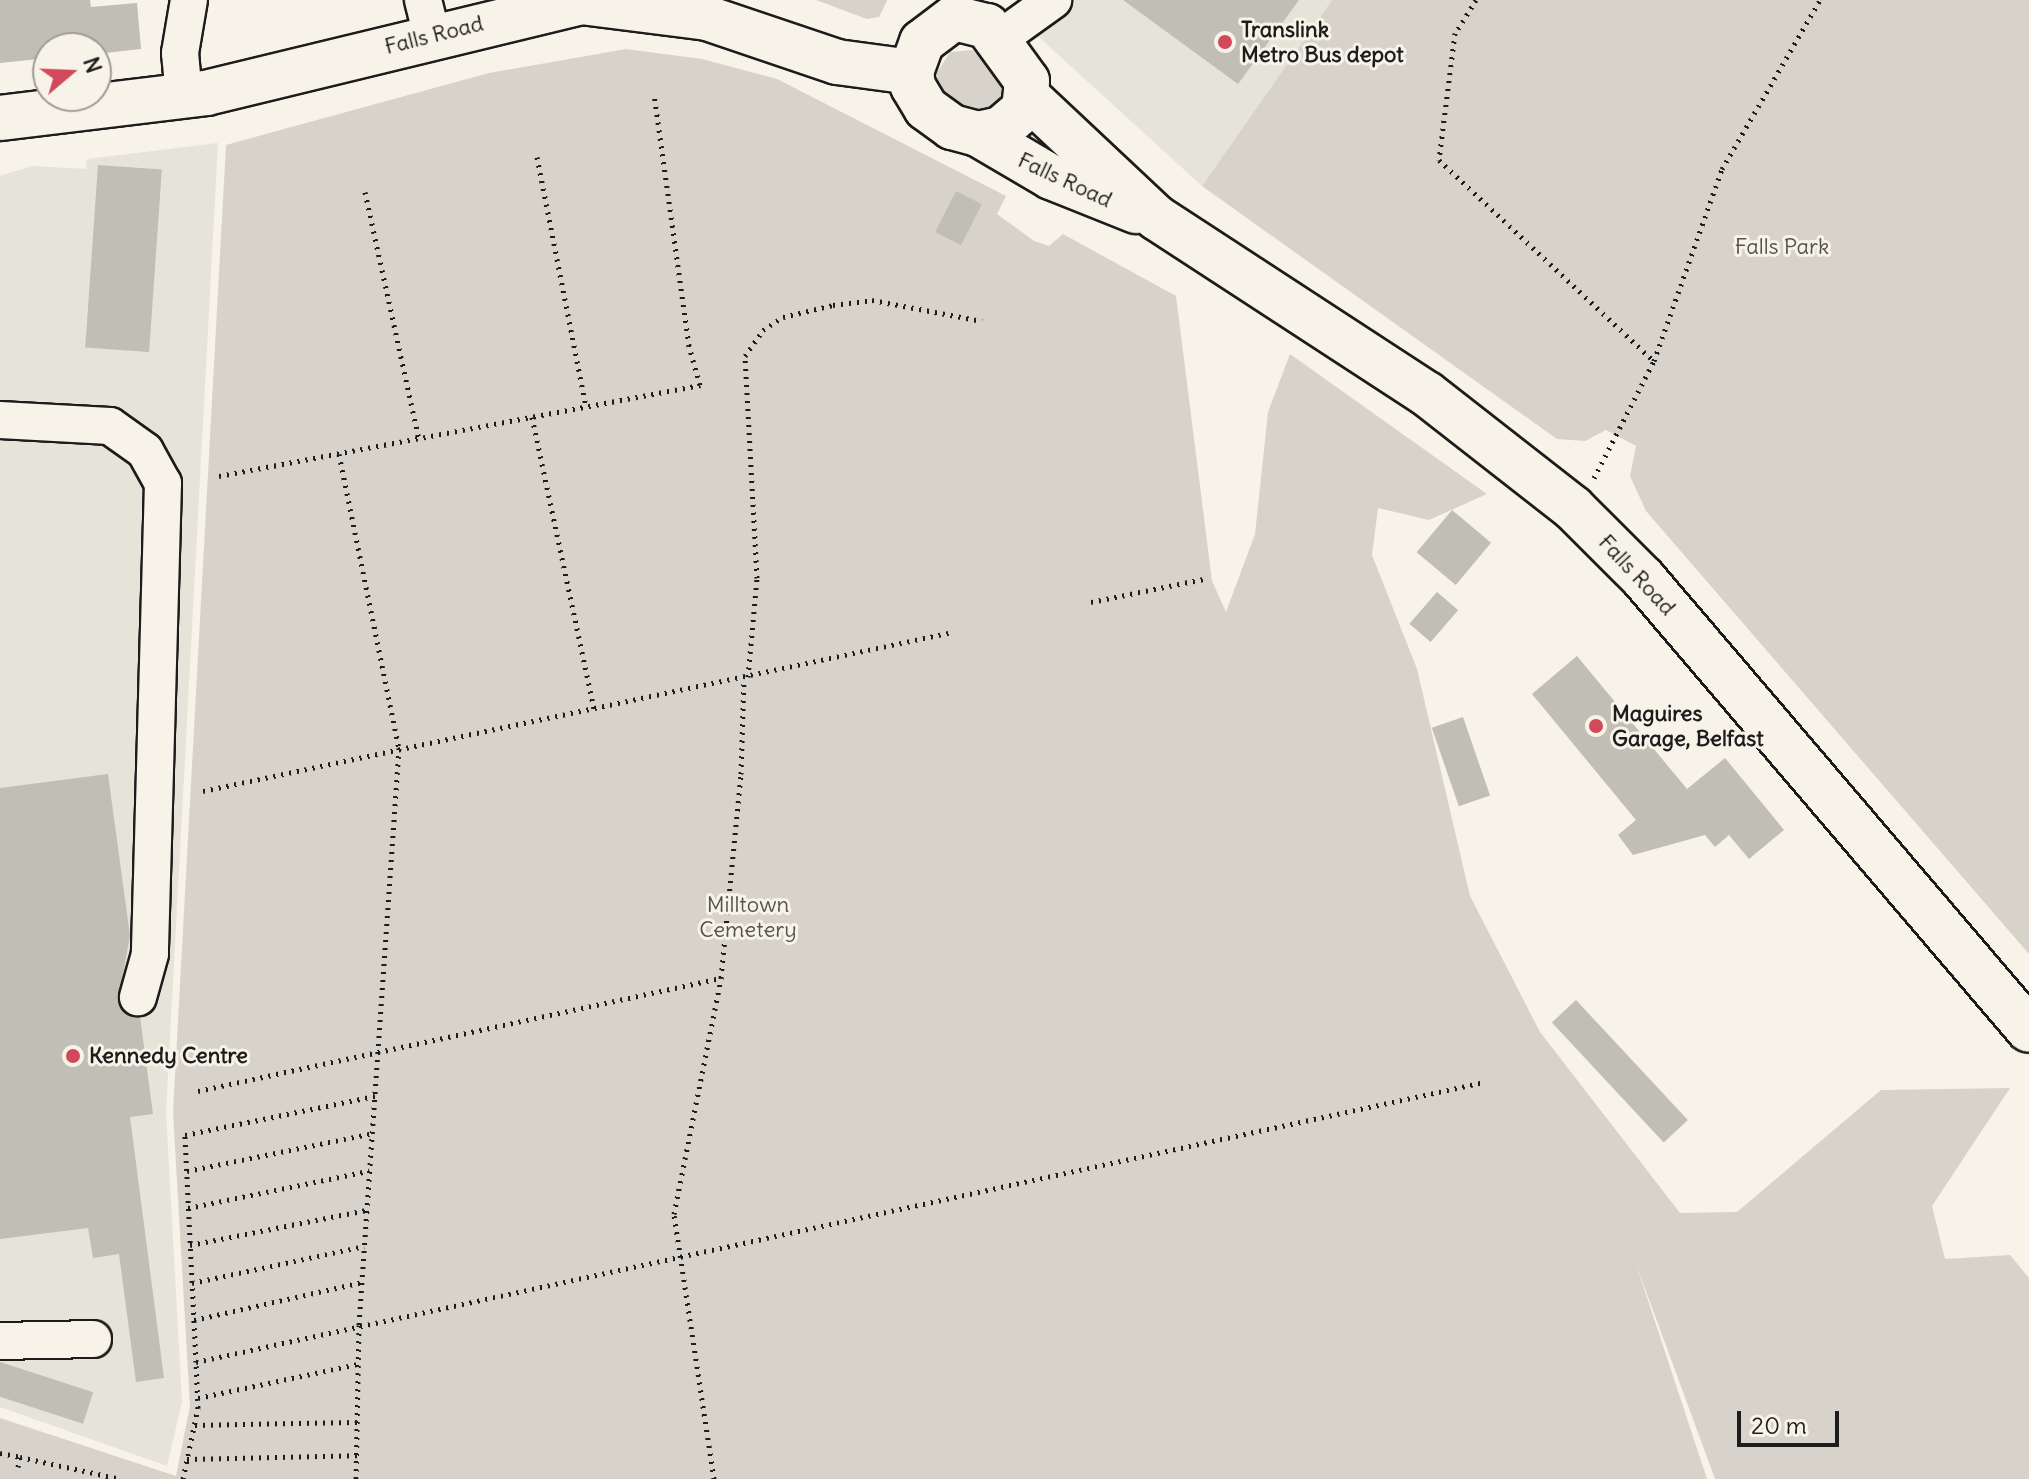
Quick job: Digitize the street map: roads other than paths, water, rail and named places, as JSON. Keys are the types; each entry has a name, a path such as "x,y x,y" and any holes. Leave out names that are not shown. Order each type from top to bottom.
{"main road":[{"name":"Falls Road","path":"0,118 184,96 428,18 581,2 647,7 757,32 837,62 911,72"},
{"path":"970,15 1019,64 1029,98 1015,121 978,134 926,108 911,72 922,42 970,15"},
{"name":"Falls Road","path":"1029,98 1157,218 1427,394 1573,508 1643,578 2029,1030"},
{"name":"Falls Road","path":"978,134 1077,189 1157,218"}],"street":[{"path":"184,96 180,53 189,0"},
{"path":"970,15 1053,0"},
{"path":"0,420 110,426 145,451 163,483 150,954 138,997"},
{"path":"0,1341 93,1339"}],"place":[{"name":"Translink Metro Bus depot","path":"1225,42"},
{"name":"Maguires Garage, Belfast","path":"1596,726"},
{"name":"Kennedy Centre","path":"73,1056"}],"park label":[{"name":"Falls Park","path":"1782,247"},
{"name":"Milltown Cemetery","path":"748,916"}]}
